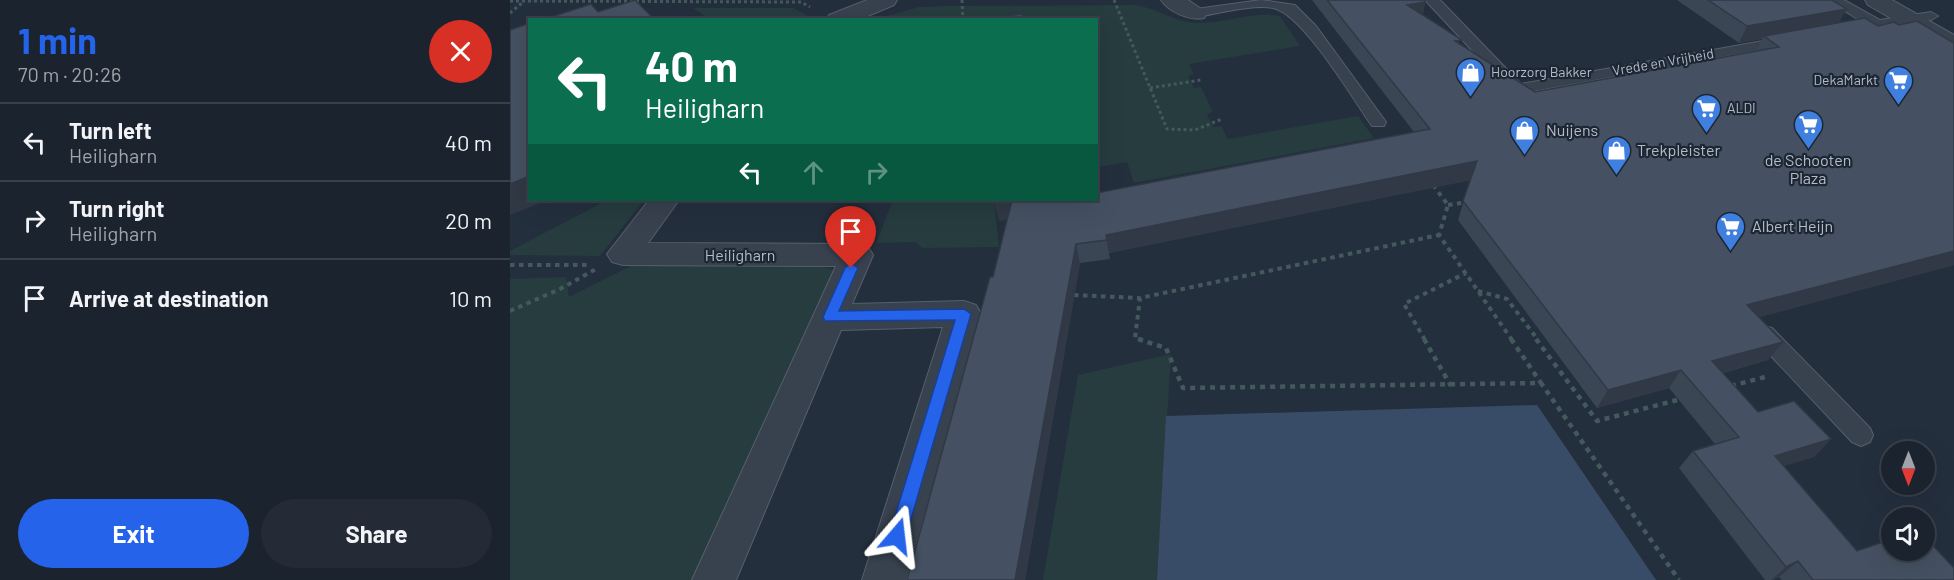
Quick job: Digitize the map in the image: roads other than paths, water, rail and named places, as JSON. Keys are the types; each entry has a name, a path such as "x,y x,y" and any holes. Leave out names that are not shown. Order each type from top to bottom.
{"street":[{"path":"842,18 886,0"},
{"path":"1172,0 1196,13"},
{"path":"1876,0 1954,28"},
{"path":"1914,12 1954,45"},
{"name":"Heiligharn","path":"663,201 623,254 857,255 714,580"},
{"path":"830,317 964,314 884,580"}],"lane":[{"name":"Vrede en Vrijheid","path":"1432,0 1517,89 1798,39"},
{"path":"1833,0 1877,25"},
{"path":"1196,13 1270,3 1290,8 1311,29 1378,122"},
{"path":"1832,33 1877,25 1914,12"},
{"path":"1764,334 1862,435"}],"water":[{"path":"1537,405 1656,580 1157,580 1166,416"}],"place":[{"name":"Hoorzorg Bakker","path":"1470,98"},
{"name":"DekaMarkt","path":"1899,106"},
{"name":"ALDI","path":"1706,134"},
{"name":"de Schooten Plaza","path":"1808,150"},
{"name":"Nuijens","path":"1525,156"},
{"name":"Trekpleister","path":"1616,176"},
{"name":"Albert Heijn","path":"1731,252"}]}
